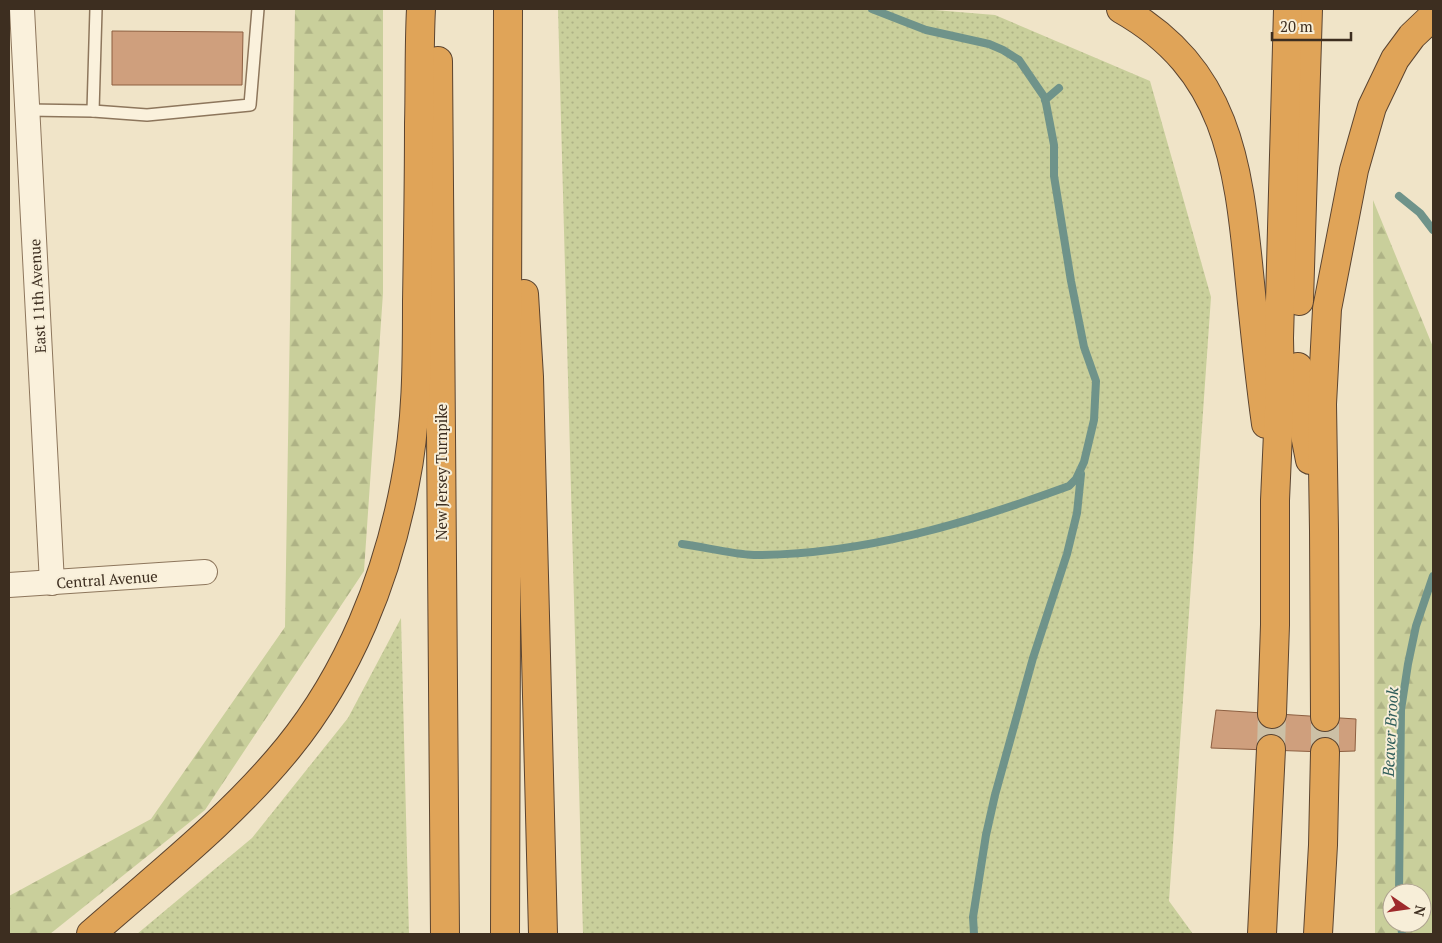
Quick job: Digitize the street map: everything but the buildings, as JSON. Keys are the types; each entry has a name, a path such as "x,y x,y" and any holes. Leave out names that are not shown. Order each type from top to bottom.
{"highway":[{"path":"1121,9 1160,35 1180,55 1195,74 1221,120 1231,149 1243,213 1259,371 1275,500"},
{"path":"1272,714 1276,625 1275,500 1280,388 1279,338 1288,9"},
{"path":"1308,9 1298,378 1299,404 1324,530"},
{"path":"1325,718 1322,404 1327,309 1354,170 1372,107 1395,59 1412,36 1433,16"},
{"path":"504,934 508,19"},
{"path":"508,19 529,377 543,934"},
{"path":"91,934 221,820 258,783 290,746 340,669 363,623 380,578 395,530 406,481 416,379 429,20"},
{"name":"New Jersey Turnpike","path":"429,20 445,934"},
{"path":"1262,934 1271,749"},
{"path":"1318,934 1323,845 1325,752"}],"street":[{"name":"East 11th Avenue","path":"22,9 52,583"},
{"name":"Central Avenue","path":"9,585 205,572"}],"lane":[{"path":"93,111 96,9"},
{"path":"27,110 93,111 147,116 250,105 258,9"}],"green space":[{"path":"295,9 383,9 383,293 364,571 205,810 50,934 9,934 9,896 151,819 285,627"},
{"path":"558,9 922,9 995,15 1150,81 1211,297 1169,901 1193,934 583,934"},
{"path":"1373,200 1433,347 1433,934 1375,934"},
{"path":"401,618 409,934 137,934 252,838 348,718"}],"waterway":[{"path":"682,544 754,555 794,554 874,543 953,524 1069,486 1076,479 1084,462 1094,420 1096,381 1084,347 1071,281 1054,176 1054,145 1045,98 1019,60 1003,50 989,44 926,30 872,9"},
{"path":"1045,100 1059,88"},
{"name":"Beaver Brook","path":"1399,196 1420,213 1433,230"},
{"path":"974,934 973,917 986,835 995,795 1033,658 1067,554 1077,513 1081,474"},
{"name":"Beaver Brook","path":"1399,883 1401,710 1416,626 1433,576"}],"tunnel":[{"path":"1271,749 1272,714"},
{"path":"1325,717 1325,752"}]}
